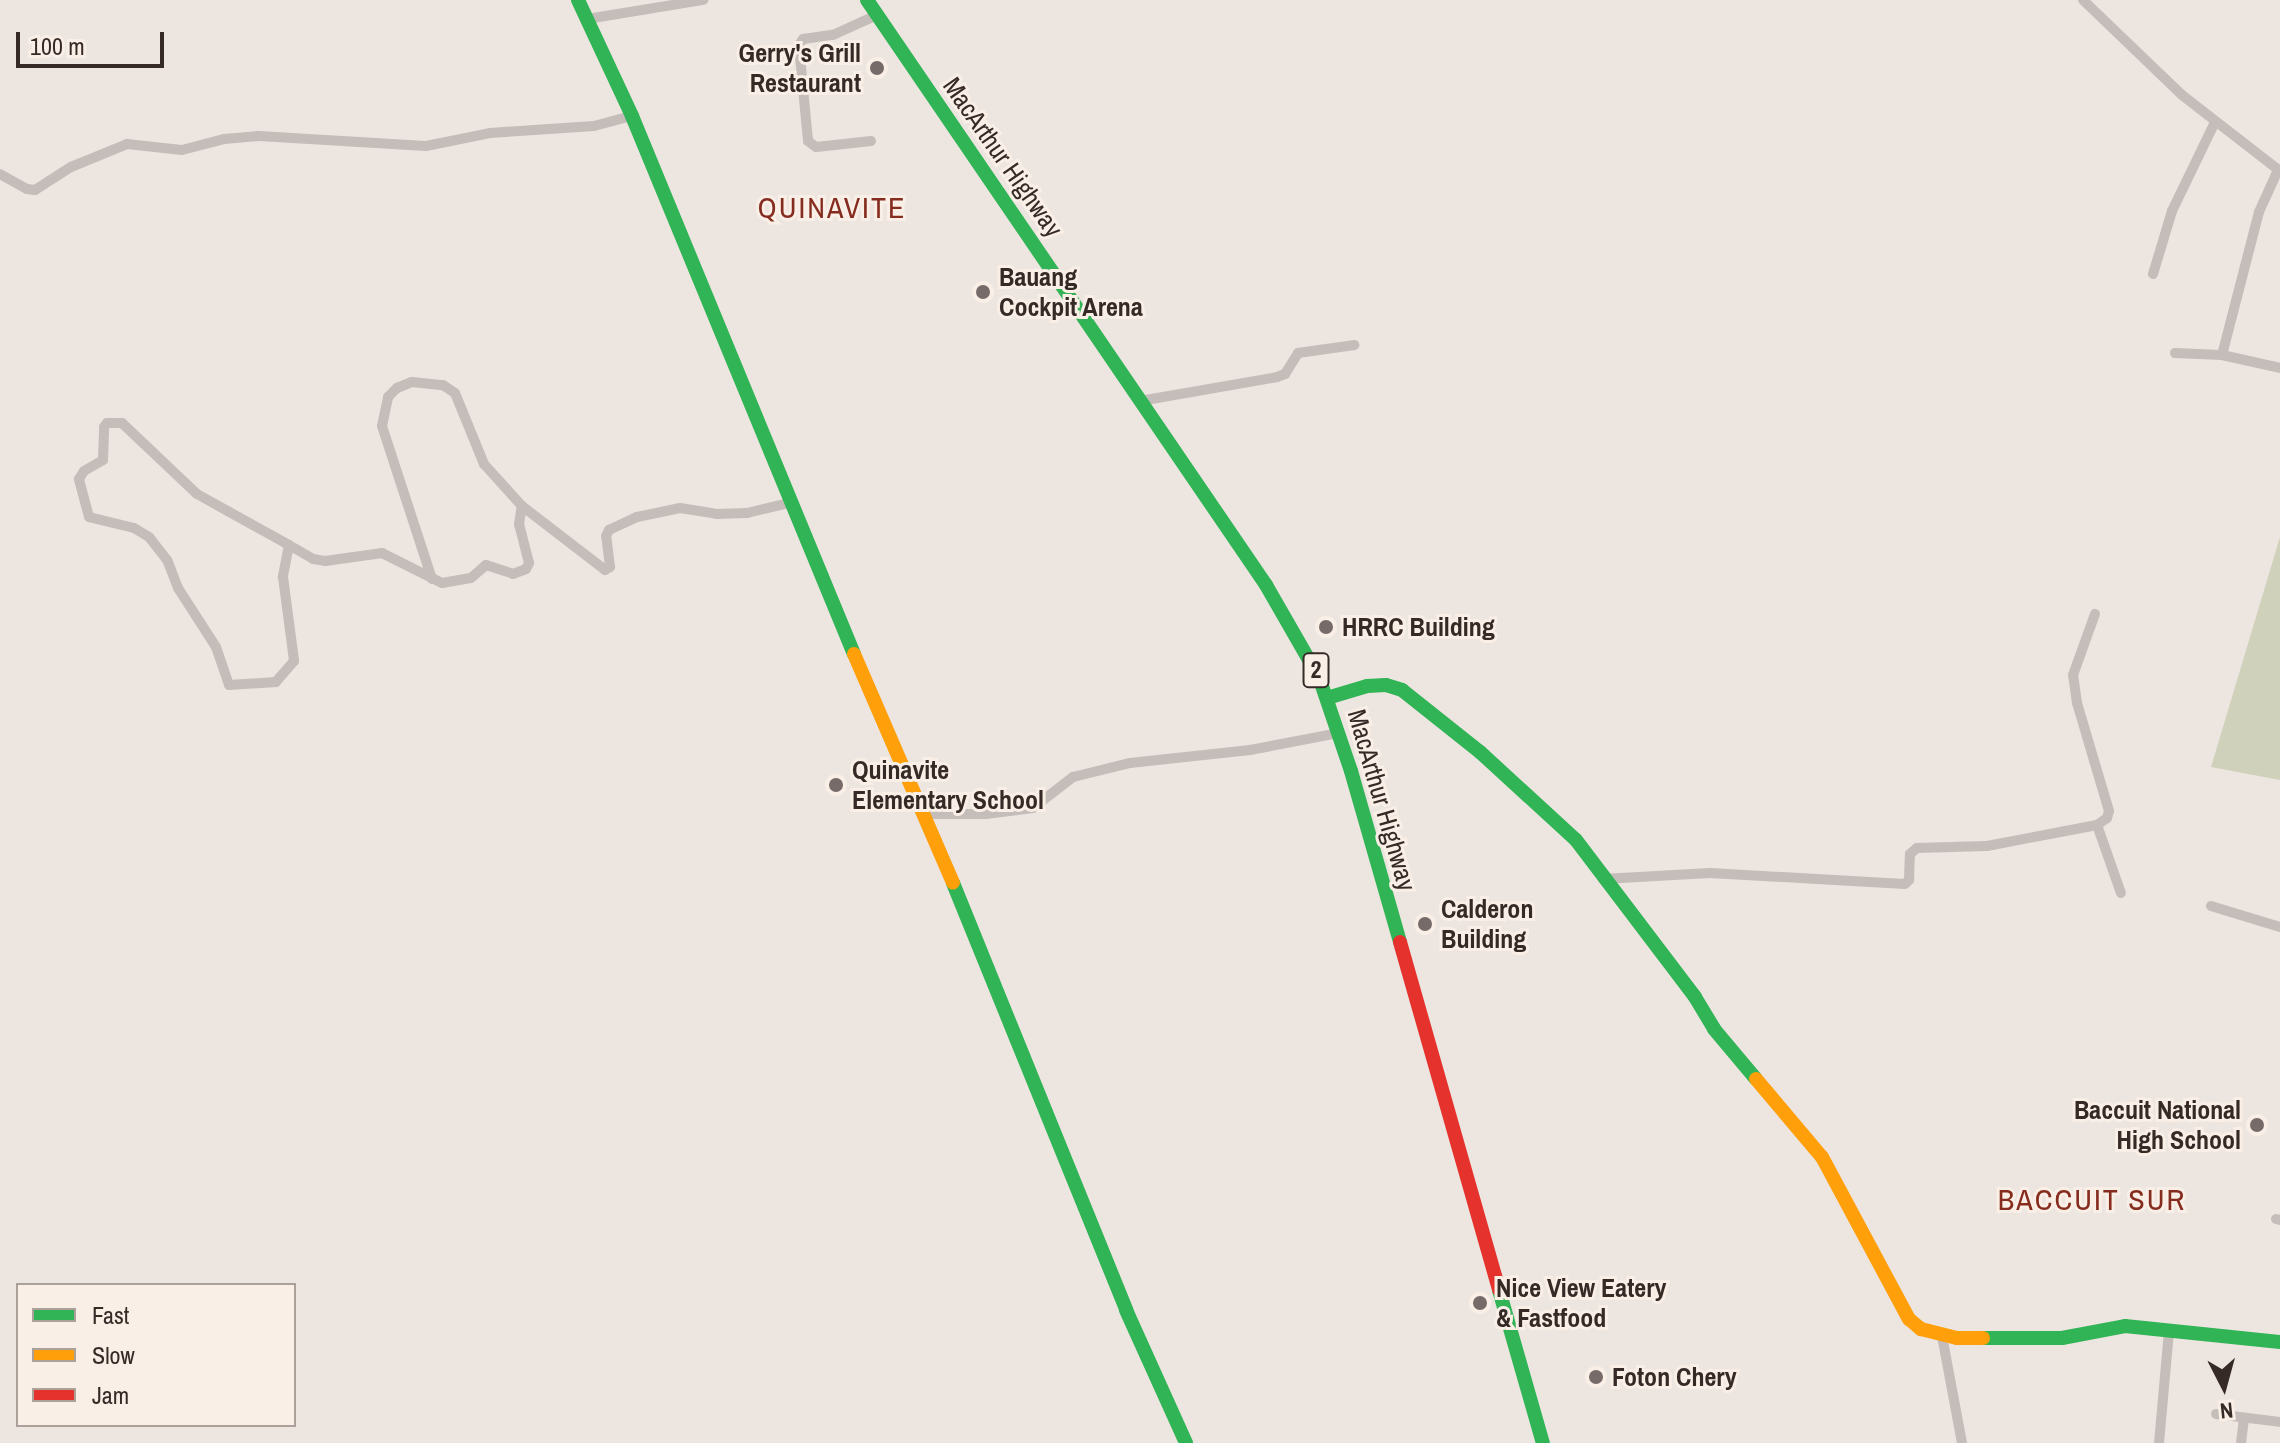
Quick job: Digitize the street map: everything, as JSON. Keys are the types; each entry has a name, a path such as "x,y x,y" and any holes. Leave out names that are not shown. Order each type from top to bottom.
{"main road":[{"path":"578,0 632,116 848,641 925,814 1096,1238 1186,1443"},
{"name":"MacArthur Highway","path":"867,0 1266,585 1313,665 1339,733 1543,1443"},
{"path":"1327,698 1367,686 1386,685 1402,690 1480,752 1576,840 1695,997 1714,1029 1822,1157 1909,1319 1921,1329 1942,1336 2062,1338 2113,1327 2280,1342"}],"street":[{"path":"632,0 637,12"},
{"path":"587,19 703,0"},
{"path":"2085,2 2215,122 2279,171 2259,212 2222,355"},
{"path":"871,141 816,147 808,141 799,45 803,39 833,35 877,15"},
{"path":"0,174 27,189 35,190 71,167 127,144 182,150 224,139 259,136 426,146 490,133 594,126 632,116"},
{"path":"2153,274 2172,211 2215,122"},
{"path":"1140,401 1277,377 1285,374 1298,353 1354,345"},
{"path":"2175,353 2222,355 2280,368"},
{"path":"432,579 403,484 383,440 383,415 388,397 397,388 412,382 430,382 455,393 484,464 522,506 607,570 610,567 606,536 609,530 637,517 680,508 716,514 747,513 793,502"},
{"path":"289,545 283,577 294,661 276,682 229,685 216,647 178,588 167,560 149,537 134,528 89,517 79,479 84,471 103,460 104,427 107,423 122,423 197,494 289,545 313,559 325,561 382,553 442,583 463,581 486,565 513,574 526,569 529,563 519,524 522,506"},
{"path":"1603,879 1710,873 1905,884 1909,880 1910,854 1917,848 2001,845 2097,825 2107,818 2109,811 2077,703 2073,675 2095,614"},
{"path":"925,814 986,814 1033,808 1073,777 1130,763 1250,750 1339,733"},
{"path":"2097,825 2121,893"},
{"path":"2211,906 2280,927"},
{"path":"2159,1443 2169,1330"},
{"path":"1942,1336 1962,1443"},
{"path":"2216,1414 2280,1422"},
{"path":"2241,1443 2244,1418"}],"green space":[{"path":"2280,537 2280,780 2211,767"}],"traffic: fast":[{"path":"578,0 632,116 854,654"},
{"path":"867,0 1266,585 1319,677 1351,771 1400,942"},
{"path":"1327,698 1367,686 1386,685 1402,690 1480,752 1576,840 1695,997 1714,1029 1756,1079"},
{"path":"953,883 1126,1310 1186,1443"},
{"path":"1499,1290 1543,1443"},
{"path":"1983,1338 2062,1338 2125,1326 2280,1342"}],"traffic: slow":[{"path":"854,654 953,883"},
{"path":"1756,1079 1822,1157 1909,1319 1921,1329 1957,1338 1983,1338"}],"traffic: jam":[{"path":"1400,942 1499,1290"}],"place":[{"name":"Gerry's Grill Restaurant","path":"877,68"},
{"name":"Bauang Cockpit Arena","path":"983,292"},
{"name":"HRRC Building","path":"1326,627"},
{"name":"Quinavite Elementary School","path":"836,785"},
{"name":"Calderon Building","path":"1425,924"},
{"name":"Baccuit National High School","path":"2257,1125"},
{"name":"Nice View Eatery & Fastfood","path":"1480,1303"},
{"name":"Foton Chery","path":"1596,1377"}],"district":[{"name":"QUINAVITE","path":"832,207"},
{"name":"BACCUIT SUR","path":"2092,1199"}]}
